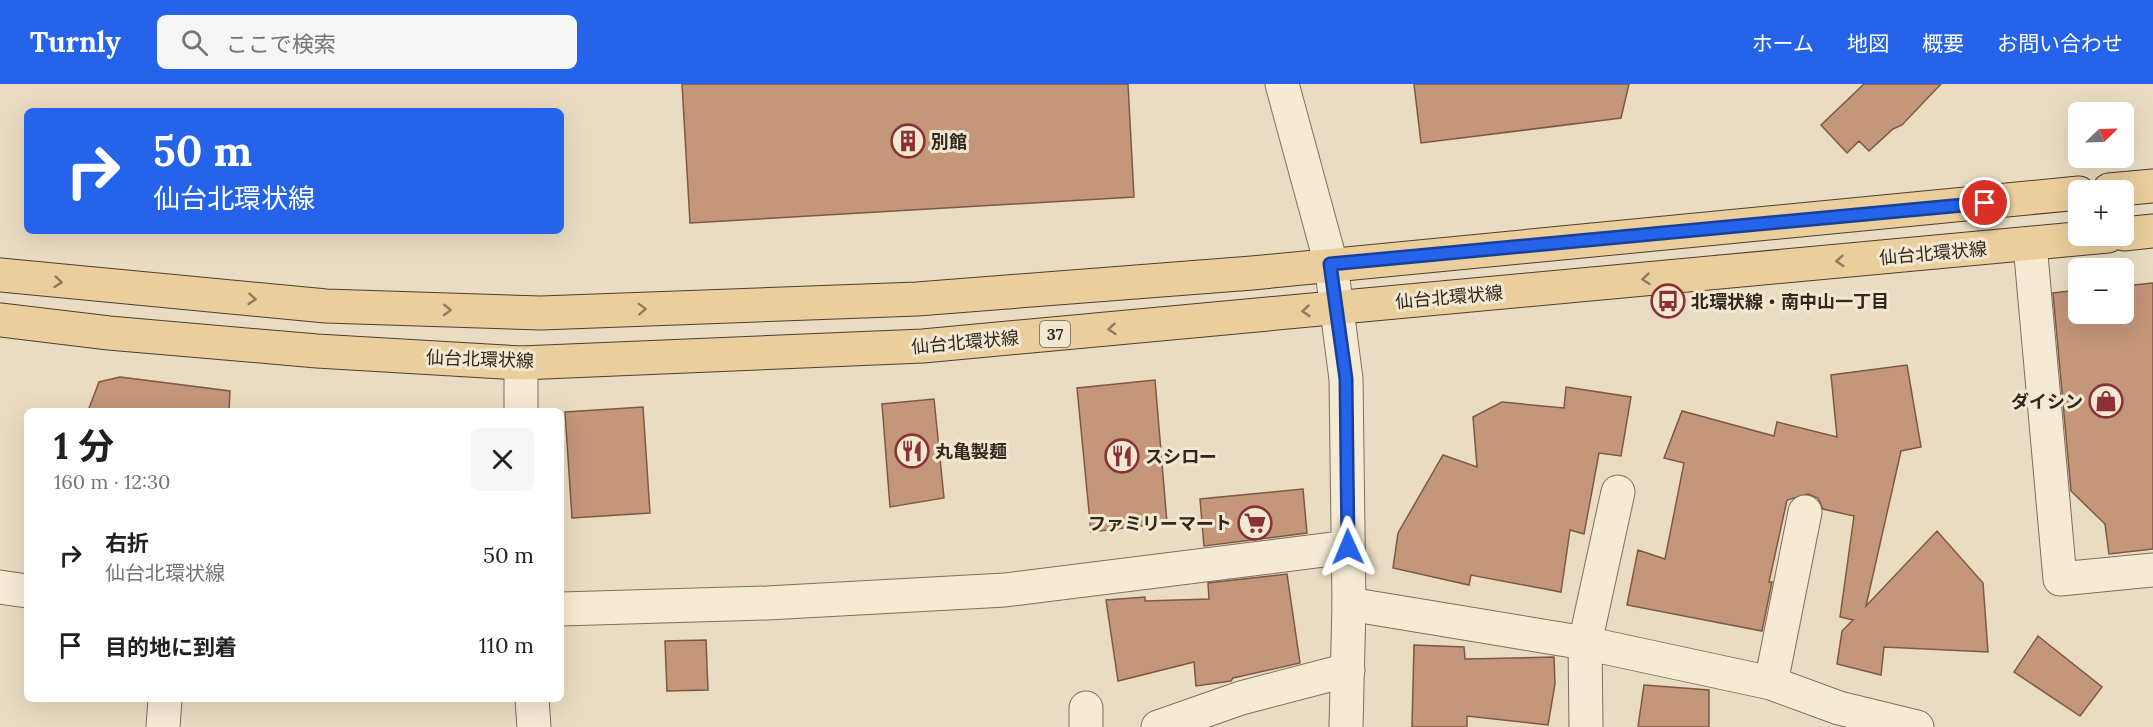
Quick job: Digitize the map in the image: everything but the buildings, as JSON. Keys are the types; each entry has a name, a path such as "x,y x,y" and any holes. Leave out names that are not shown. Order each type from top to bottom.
{"main road":[{"path":"2134,188 2153,186"},
{"path":"0,275 326,306 540,313 916,299 1252,273 2068,195"},
{"path":"2134,233 2153,231"},
{"name":"仙台北環状線","path":"0,320 109,333 316,351 521,363 923,346 2068,240"}],"street":[{"path":"1282,84 1330,264 1338,308 1346,379 1349,604 1346,727"},
{"path":"2030,244 2060,579 2153,570"},
{"path":"521,363 521,408"},
{"path":"1586,727 1585,643 1618,492"},
{"path":"1771,683 1805,512"},
{"path":"564,609 767,603 1005,590 1348,547"},
{"path":"0,588 24,591"},
{"path":"1349,604 1585,643 1771,683 1839,717 1917,727"},
{"path":"1158,727 1240,698 1348,670"},
{"path":"163,727 165,702"},
{"path":"532,702 534,727"}],"place":[{"name":"別館","path":"908,141"},
{"name":"北環状線・南中山一丁目","path":"1668,301"},
{"name":"ダイシン","path":"2106,401"},
{"name":"丸亀製麺","path":"912,451"},
{"name":"スシロー","path":"1122,456"},
{"name":"ファミリーマート","path":"1255,523"}],"route":[{"path":"1348,547 1346,379 1338,308 1330,264 1985,203"}]}
